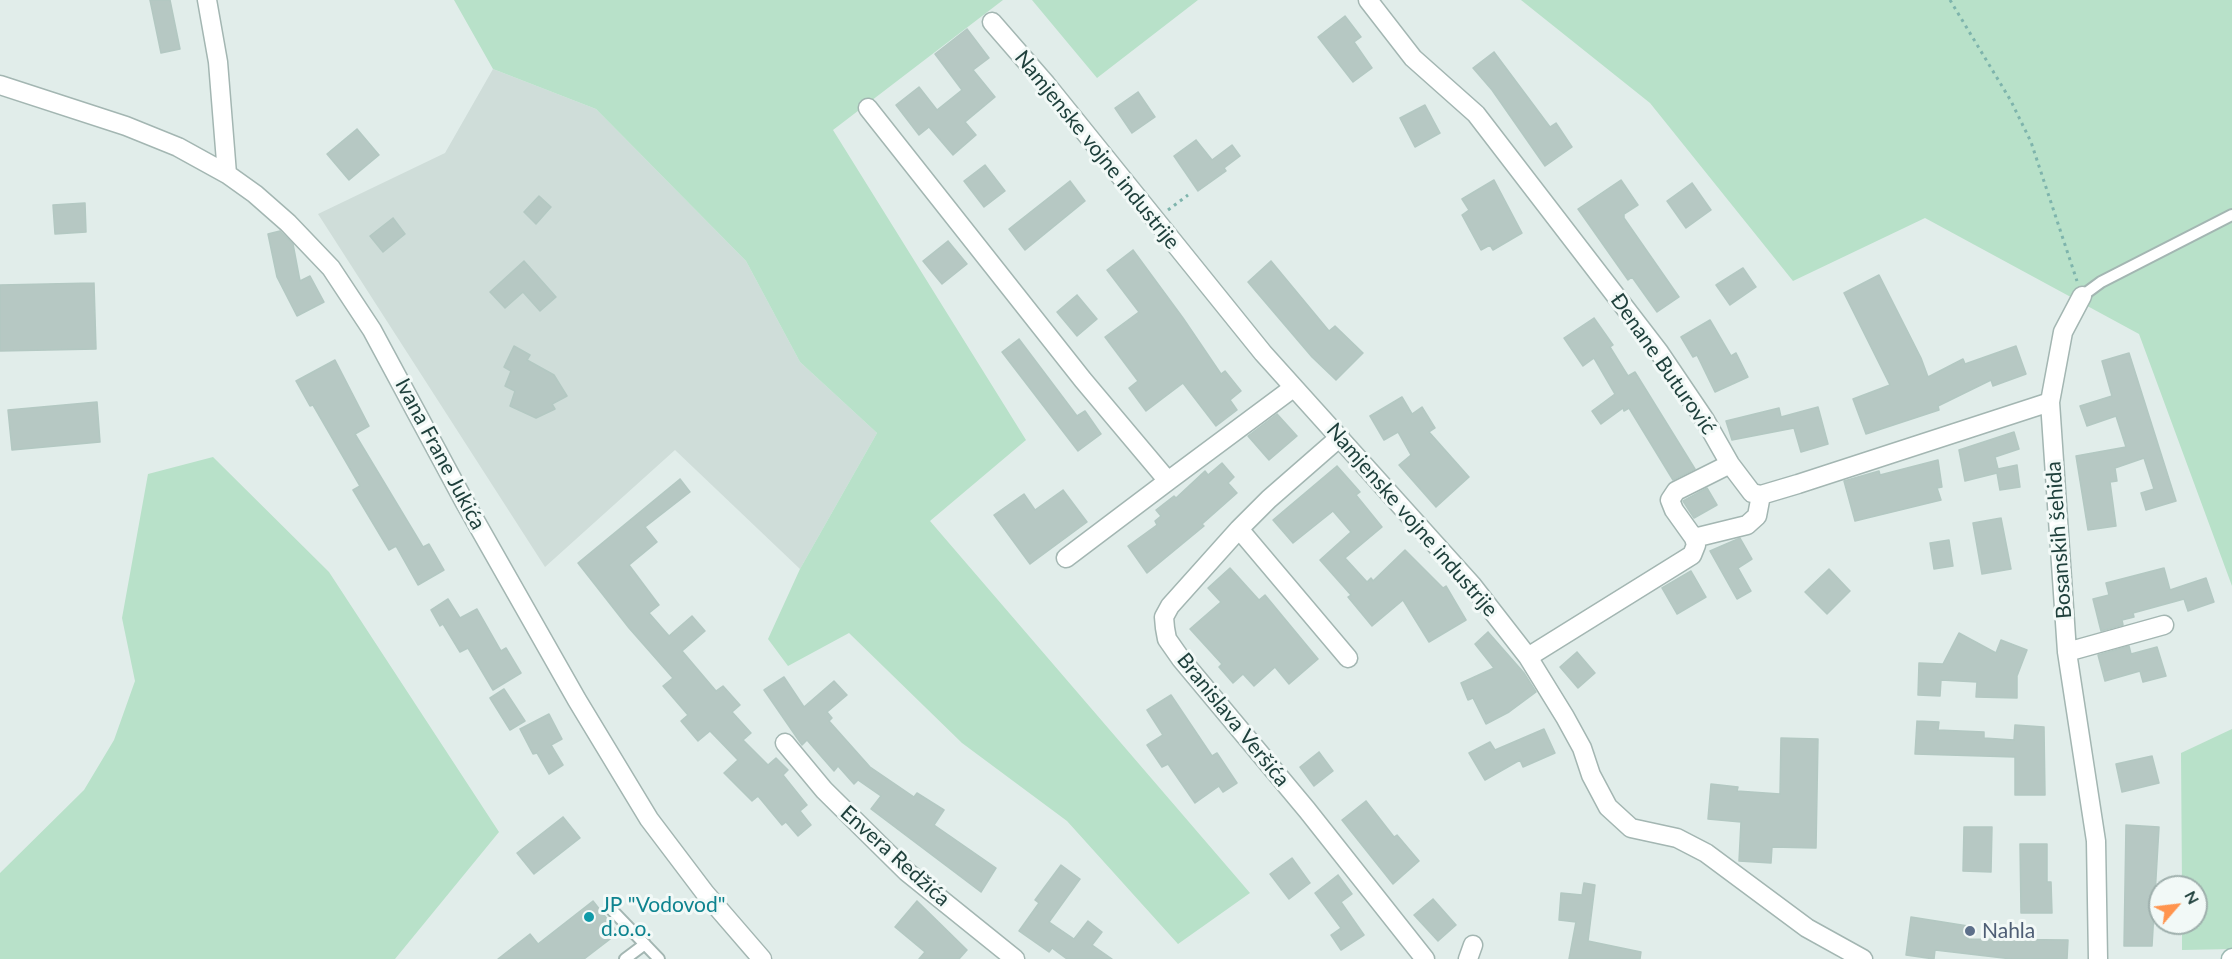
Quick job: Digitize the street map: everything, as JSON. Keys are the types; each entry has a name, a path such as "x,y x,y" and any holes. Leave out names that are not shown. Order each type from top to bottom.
{"street":[{"path":"207,0 218,62 227,174"},
{"name":"Đenane Buturović","path":"1368,0 1413,58 1476,114 1659,352 1706,420 1745,486 1752,493 1761,495"},
{"name":"Namjenske vojne industrije","path":"992,22 1046,84 1293,388 1340,437 1472,585 1528,657 1582,748 1591,776 1608,807 1619,819 1631,828 1677,838 1706,853 1807,928 1863,959"},
{"name":"Ivana Frane Jukića","path":"0,85 126,126 178,147 227,174 255,194 288,223 331,268 360,312 572,690 649,819 755,957"},
{"path":"868,108 1083,380 1168,481"},
{"name":"Bosanskih šehida","path":"2082,296 2063,332 2050,402 2067,652 2096,841 2098,959"},
{"path":"1066,558 1293,388"},
{"path":"1694,538 1747,525 1757,516 1761,495 2050,402"},
{"name":"Branislava Veršića","path":"1340,437 1269,499 1170,606 1164,617 1167,639 1425,959"},
{"path":"1528,657 1692,555 1696,545 1694,538 1674,510 1671,500 1676,491 1730,464"},
{"path":"1239,530 1348,658"},
{"path":"2067,652 2164,625"},
{"name":"Envera Redžića","path":"785,743 824,790 907,872 1015,959"}],"lane":[{"name":"Bosanskih šehida","path":"2082,296 2101,282 2232,214"},
{"path":"611,909 659,959"},
{"path":"625,959 645,944"}],"path":[{"path":"1950,0 2011,100 2031,142 2082,296"},
{"path":"1155,219 1188,195"}],"shaded area":[{"path":"493,69 596,109 746,261 800,362 877,433 800,569 675,450 545,567 318,214 445,153"}],"green space":[{"path":"454,0 1003,0 833,130 1026,440 930,521 1250,893 1178,944 1067,821 962,743 849,633 788,666 768,639 800,569 877,433 800,362 746,261 596,109 493,69"},
{"path":"1032,0 1198,0 1097,78"},
{"path":"1521,0 2232,0 2232,586 2139,334 1925,218 1793,281 1650,103"},
{"path":"213,457 329,572 499,832 395,959 0,959 0,873 84,790 114,740 135,681 122,618 148,474"},
{"path":"2232,729 2232,949 2182,950 2182,935 2208,935 2208,875 2182,875 2181,753"}],"building":[{"path":"150,0 170,0 180,49 161,53"},
{"path":"1345,16 1361,37 1354,42 1372,68 1353,82 1318,37"},
{"path":"967,29 989,58 973,70 995,97 965,122 976,135 953,155 929,127 919,135 896,105 919,87 937,110 962,90 935,54"},
{"path":"1494,52 1550,127 1556,123 1572,147 1545,166 1492,90 1473,68"},
{"path":"1138,92 1155,117 1132,133 1115,108"},
{"path":"1425,105 1440,133 1415,147 1400,118"},
{"path":"357,129 379,155 349,180 327,154"},
{"path":"1196,140 1212,160 1232,145 1240,156 1224,168 1226,171 1198,191 1174,156"},
{"path":"985,165 1005,191 984,207 964,181"},
{"path":"1494,180 1522,233 1493,250 1490,245 1481,250 1462,215 1469,210 1462,199"},
{"path":"1621,180 1638,205 1624,214 1624,218 1679,297 1657,312 1632,277 1628,280 1578,209"},
{"path":"1070,181 1085,201 1025,250 1009,229"},
{"path":"1692,183 1711,210 1686,228 1667,201"},
{"path":"539,196 551,207 536,224 524,212"},
{"path":"85,203 86,232 55,234 53,205"},
{"path":"393,218 405,234 383,252 370,236"},
{"path":"280,231 293,244 300,281 310,276 324,302 297,316 277,277 268,234"},
{"path":"948,241 967,264 942,284 923,261"},
{"path":"1133,250 1221,374 1225,371 1241,391 1230,400 1237,410 1216,426 1183,383 1146,411 1129,388 1138,381 1105,337 1139,312 1107,270"},
{"path":"524,261 556,297 540,311 523,292 505,308 490,292"},
{"path":"1271,261 1329,331 1335,326 1363,353 1336,380 1312,357 1248,282"},
{"path":"1743,268 1756,287 1730,305 1716,285"},
{"path":"1879,275 1921,358 1928,377 1963,359 1965,364 2016,346 2026,374 1993,386 1991,380 1938,406 1939,410 1866,434 1853,399 1890,385 1844,293"},
{"path":"94,283 96,349 0,351 0,285"},
{"path":"1077,295 1097,319 1077,336 1057,312"},
{"path":"1594,318 1613,345 1610,347 1628,376 1635,372 1695,469 1673,480 1629,408 1624,411 1623,408 1601,424 1592,411 1615,394 1594,358 1583,366 1564,338"},
{"path":"1710,320 1731,356 1736,353 1748,377 1715,392 1697,355 1693,357 1681,337"},
{"path":"1019,339 1077,416 1085,411 1101,434 1078,451 1002,352"},
{"path":"514,346 530,355 527,360 554,375 567,396 552,404 555,409 536,418 510,406 515,391 505,386 511,371 504,367"},
{"path":"2129,353 2176,501 2146,510 2141,493 2154,489 2144,458 2115,468 2117,481 2110,482 2116,526 2088,530 2076,456 2126,447 2116,416 2087,426 2080,406 2112,396 2102,361"},
{"path":"335,360 369,426 355,434 423,547 429,544 444,570 418,585 396,546 389,550 353,490 360,486 313,405 310,406 296,381"},
{"path":"1402,397 1412,414 1422,407 1435,428 1429,432 1469,477 1436,507 1399,465 1411,455 1398,432 1384,440 1370,416"},
{"path":"97,402 100,442 12,450 8,410"},
{"path":"1818,407 1828,444 1801,452 1794,428 1732,440 1726,421 1779,408 1781,417"},
{"path":"1277,414 1297,436 1269,460 1248,436"},
{"path":"2014,432 2019,449 1995,457 1998,469 2017,465 2020,487 2000,490 1997,473 1965,481 1959,450"},
{"path":"1938,460 1942,487 1937,488 1941,500 1855,521 1844,481 1879,471 1880,475"},
{"path":"1222,463 1234,477 1228,483 1237,493 1202,524 1204,526 1147,573 1128,546 1157,525 1155,521 1161,516 1156,510 1174,496 1176,498 1205,471 1208,475"},
{"path":"1337,466 1360,492 1356,495 1382,527 1345,558 1367,582 1371,578 1373,581 1405,550 1443,588 1446,586 1466,620 1429,642 1403,600 1372,626 1348,597 1351,595 1320,560 1351,532 1333,511 1293,543 1273,520"},
{"path":"680,479 690,492 645,527 657,542 629,565 659,605 649,613 669,636 692,616 705,631 682,651 716,691 723,686 740,705 732,712 751,733 743,740 768,765 776,758 788,770 783,775 807,805 800,811 811,825 798,836 786,822 782,825 758,796 752,801 724,773 738,760 710,731 698,741 681,721 688,715 663,686 673,678 629,628 578,563"},
{"path":"1707,488 1717,505 1694,518 1683,501"},
{"path":"1063,490 1087,522 1030,564 994,515 1024,494 1035,510"},
{"path":"2001,518 2011,569 1982,574 1973,523"},
{"path":"1740,538 1752,559 1738,568 1751,591 1737,599 1710,551"},
{"path":"1949,540 1953,566 1934,569 1930,543"},
{"path":"1230,568 1259,600 1265,595 1318,659 1289,684 1275,667 1254,686 1243,674 1233,683 1219,667 1222,664 1190,629 1221,602 1208,588"},
{"path":"2164,568 2170,590 2206,578 2214,602 2188,611 2184,599 2133,613 2134,617 2122,620 2123,625 2101,631 2093,599 2109,595 2106,583"},
{"path":"1829,569 1850,591 1827,614 1805,592"},
{"path":"1691,571 1706,597 1677,614 1662,588"},
{"path":"448,599 460,618 477,609 501,651 506,648 521,673 493,690 468,648 460,652 443,624 440,626 431,610"},
{"path":"1488,632 1524,673 1536,692 1509,712 1486,724 1473,698 1468,700 1461,683 1494,668 1475,644"},
{"path":"1959,633 1996,653 2001,640 2027,650 2017,676 2017,698 1976,697 1977,682 1941,680 1940,696 1918,695 1919,663 1943,664"},
{"path":"2129,646 2131,654 2157,647 2166,676 2143,682 2140,671 2105,681 2098,655"},
{"path":"1577,652 1595,673 1578,688 1560,667"},
{"path":"784,677 804,707 834,681 847,695 827,712 832,718 829,721 870,767 914,797 917,793 944,810 934,825 996,868 981,892 871,809 881,796 858,780 854,784 838,766 834,771 807,740 802,745 764,690"},
{"path":"504,689 525,721 510,730 490,698"},
{"path":"1171,695 1212,756 1217,753 1237,783 1223,792 1219,786 1195,803 1168,764 1162,767 1147,745 1163,735 1147,710"},
{"path":"549,714 562,739 551,745 563,765 549,774 537,753 533,754 520,729"},
{"path":"1917,721 1939,722 1938,730 1984,732 1984,738 2014,740 2015,725 2044,727 2045,795 2015,795 2015,757 1915,754"},
{"path":"1544,729 1555,753 1523,767 1520,760 1485,780 1469,753 1490,742 1495,750"},
{"path":"1781,738 1818,739 1816,848 1772,847 1771,863 1739,861 1741,822 1708,819 1711,784 1738,787 1737,791 1780,794"},
{"path":"1319,752 1333,771 1314,786 1300,767"},
{"path":"2152,756 2159,783 2122,792 2116,764"},
{"path":"1366,801 1394,837 1397,835 1419,861 1393,884 1342,820"},
{"path":"563,817 580,838 534,874 517,853"},
{"path":"2126,825 2159,827 2156,875 2148,875 2148,935 2153,935 2152,946 2124,946"},
{"path":"1964,827 1992,827 1991,872 1963,871"},
{"path":"2020,844 2047,844 2047,882 2051,882 2052,913 2021,913"},
{"path":"1292,858 1310,883 1289,899 1270,874"},
{"path":"1061,865 1080,879 1049,922 1074,939 1088,921 1102,932 1092,945 1112,959 1067,959 1052,948 1049,952 1019,931 1039,903 1035,900"},
{"path":"1338,875 1352,894 1341,902 1364,935 1341,950 1331,935 1341,928 1315,893"},
{"path":"1584,883 1595,885 1588,941 1641,952 1640,959 1569,959 1576,922 1559,920 1561,893 1582,895"},
{"path":"1433,899 1456,925 1438,941 1414,915"},
{"name":"JP \"Vodovod\" d.o.o.","path":"593,901 618,933 584,959 498,959 530,934 538,944"},
{"path":"917,901 967,950 959,959 919,959 925,952 895,927"},
{"path":"1911,917 1968,926 1968,939 2068,940 2067,959 2012,959 1935,950 1934,959 1906,955"}],"place":[{"name":"JP \"Vodovod\" d.o.o.","path":"589,917"},
{"name":"Nahla","path":"1970,931"}]}
